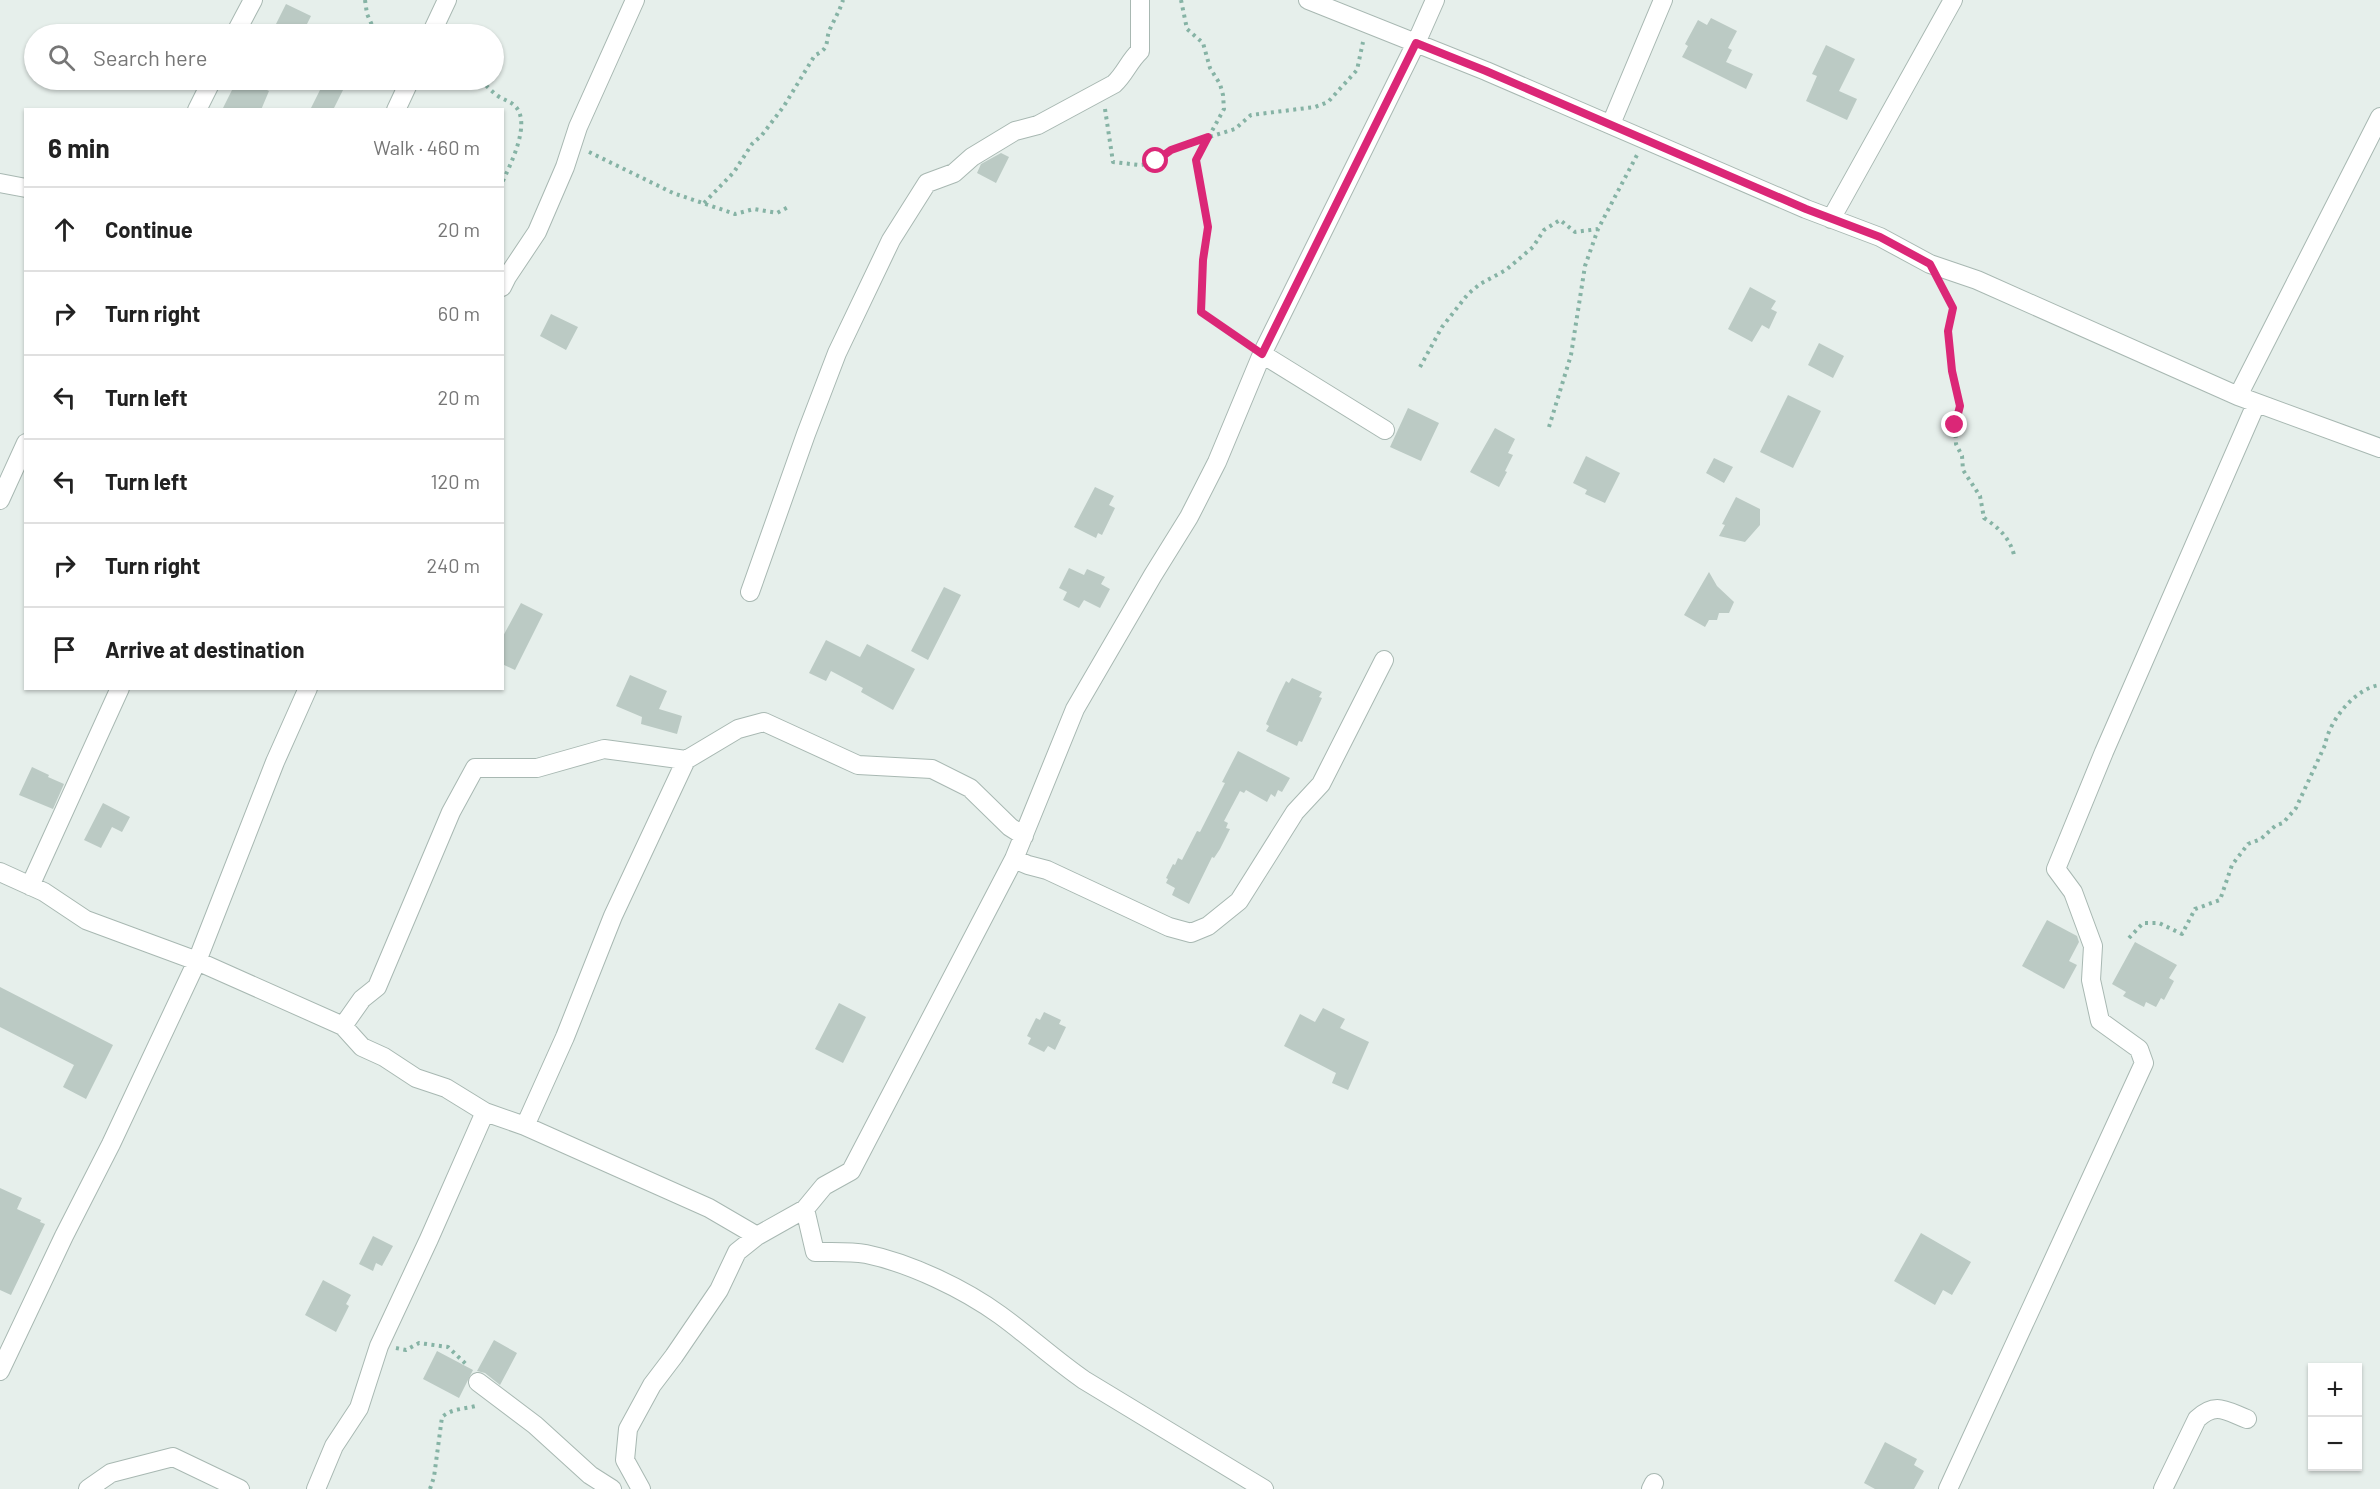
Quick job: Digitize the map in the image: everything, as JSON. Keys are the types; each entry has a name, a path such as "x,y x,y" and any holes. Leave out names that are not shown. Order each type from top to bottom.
{"street":[{"path":"240,24 253,0"},
{"path":"436,24 447,0"},
{"path":"504,283 537,232 573,145 578,127 634,0"},
{"path":"750,592 837,353 891,240 927,183 954,172 972,157 1015,131 1038,125 1103,90 1123,76 1131,59 1140,51 1140,0"},
{"path":"1308,0 1611,124 1831,219 1880,237 1930,264 1988,284 2256,404 2380,448"},
{"path":"641,1489 625,1460 628,1429 652,1384 719,1290 737,1252 757,1236 805,1209 824,1186 851,1171 1014,859 1075,709 1153,574 1189,517 1217,462 1262,354 1416,43 1435,0"},
{"path":"1611,124 1663,0"},
{"path":"1831,219 1953,0"},
{"path":"197,108 207,90"},
{"path":"397,108 405,90"},
{"path":"2238,396 2380,117"},
{"path":"0,183 24,188"},
{"path":"1262,354 1385,430"},
{"path":"1948,1489 2144,1064 2139,1049 2100,1021 2091,980 2093,946 2073,892 2056,869 2109,741 2256,404"},
{"path":"0,500 24,447"},
{"path":"1014,859 1047,870 1169,927 1191,933 1208,926 1239,901 1294,812 1321,784 1384,660"},
{"path":"30,886 119,690"},
{"path":"0,1371 197,961 275,762 307,690"},
{"path":"525,1126 565,1037 613,916 686,760 738,729 764,722 858,765 932,769 970,789 1024,836"},
{"path":"343,1026 362,999 377,987 451,812 475,768 537,768 604,748 686,760"},
{"path":"0,872 44,892 86,920 197,961 343,1026 362,1047 384,1057 416,1078 446,1088 485,1112 525,1126 709,1208 757,1236"},
{"path":"316,1489 333,1446 359,1408 379,1346 485,1112"},
{"path":"805,1209 815,1252 864,1253 898,1263 954,1288 997,1313 1032,1339 1060,1364 1084,1380 1264,1489"},
{"path":"478,1382 535,1425 590,1475 612,1489"},
{"path":"2163,1489 2197,1419 2205,1411 2218,1407 2247,1419"},
{"path":"88,1489 111,1473 173,1457 240,1489"}],"path":[{"path":"365,0 372,24"},
{"path":"704,203 734,172 752,144 762,135 784,105 815,55 822,52 828,41 829,29 843,0"},
{"path":"1181,0 1187,29 1203,43 1210,68 1220,84 1224,109 1196,160 1208,227 1203,260 1201,312 1262,354"},
{"path":"1103,90 1113,162 1152,164 1171,150 1238,128 1251,116 1328,102 1357,70 1367,24"},
{"path":"492,90 516,107 519,113 518,144 504,178"},
{"path":"1549,427 1571,355 1585,266 1598,230 1645,139"},
{"path":"573,145 673,193 735,214 754,209 777,213 790,206"},
{"path":"1420,367 1442,327 1468,294 1480,284 1495,278 1520,259 1533,247 1544,230 1560,220 1575,232 1598,230"},
{"path":"1930,264 1953,308 1948,331 1952,371 1960,406 1955,425 1956,444 1962,456 1964,470 1980,496 1984,518 2011,542 2014,555"},
{"path":"2129,938 2143,923 2158,923 2182,934 2195,909 2220,900 2232,865 2248,844 2261,839 2275,826 2283,823 2296,808 2325,745 2326,737 2339,716 2358,696 2371,687 2380,686"},
{"path":"379,1346 406,1350 419,1343 448,1347 476,1375 483,1399 480,1404 458,1409 442,1417 434,1477 430,1489"}],"building":[{"path":"286,4 311,16 307,24 276,24"},
{"path":"1711,18 1737,31 1728,48 1732,50 1726,62 1753,74 1746,89 1682,57 1688,46 1685,44 1698,20 1707,25"},
{"path":"1826,45 1855,59 1839,91 1857,99 1847,120 1806,101 1817,76 1812,74"},
{"path":"232,90 269,91 262,108 223,108"},
{"path":"320,90 343,90 334,108 311,108"},
{"path":"1001,153 1009,157 996,183 977,173 981,164"},
{"path":"1750,287 1776,301 1771,309 1777,312 1769,329 1762,325 1752,342 1728,329"},
{"path":"551,314 578,327 566,350 540,336"},
{"path":"1819,343 1844,356 1833,378 1808,365"},
{"path":"1788,395 1821,411 1793,468 1760,452"},
{"path":"1408,408 1439,423 1421,461 1390,447"},
{"path":"1495,428 1515,439 1508,453 1513,455 1499,487 1470,472"},
{"path":"1586,456 1620,473 1605,503 1585,494 1587,490 1573,483"},
{"path":"1714,458 1733,467 1724,483 1706,473"},
{"path":"1095,487 1114,496 1109,505 1115,508 1102,535 1098,533 1096,538 1074,527"},
{"path":"1736,497 1760,509 1760,525 1745,542 1719,536 1725,525 1722,524"},
{"path":"1069,568 1084,575 1087,569 1105,577 1101,584 1110,589 1100,608 1084,600 1079,608 1063,600 1067,592 1059,588"},
{"path":"1709,572 1717,586 1734,602 1729,613 1719,613 1717,620 1709,620 1705,627 1684,615"},
{"path":"944,587 961,595 928,660 911,651"},
{"path":"521,603 543,614 515,670 504,665 504,634"},
{"path":"826,640 860,657 867,644 915,669 893,710 861,692 863,688 831,671 826,681 809,673"},
{"path":"630,675 667,691 659,709 682,716 677,734 641,724 642,717 616,706"},
{"path":"1292,678 1322,692 1319,697 1322,698 1302,742 1299,741 1297,746 1266,731 1269,726 1266,724 1279,695 1286,681 1289,683"},
{"path":"1238,751 1290,778 1282,792 1278,790 1275,797 1271,794 1267,802 1246,790 1244,793 1240,791 1224,821 1228,823 1226,828 1230,829 1220,849 1214,858 1212,857 1189,904 1172,895 1175,888 1166,883 1168,879 1166,878 1178,858 1182,860 1197,831 1200,832 1225,783 1222,782"},
{"path":"32,767 64,784 53,809 19,795"},
{"path":"103,803 130,817 122,832 112,827 101,848 84,840"},
{"path":"2047,920 2077,936 2079,942 2069,961 2077,965 2064,989 2022,966"},
{"path":"2135,942 2177,965 2169,978 2174,981 2164,1000 2161,998 2156,1007 2146,1002 2144,1007 2123,996 2126,992 2112,984"},
{"path":"0,987 113,1045 86,1099 63,1087 74,1065 0,1027"},
{"path":"839,1003 866,1017 843,1063 815,1049"},
{"path":"1323,1008 1345,1019 1340,1028 1369,1042 1348,1090 1332,1083 1336,1073 1284,1046 1300,1014 1315,1022"},
{"path":"1044,1012 1061,1020 1059,1024 1066,1027 1055,1050 1048,1046 1044,1052 1028,1044 1031,1038 1027,1036 1036,1018 1040,1020"},
{"path":"0,1188 22,1198 17,1209 45,1224 11,1295 0,1290"},
{"path":"1921,1233 1971,1262 1952,1295 1943,1290 1935,1305 1894,1281"},
{"path":"373,1236 393,1246 382,1266 376,1263 373,1271 359,1264"},
{"path":"323,1280 351,1295 346,1304 349,1306 336,1332 305,1315"},
{"path":"494,1340 517,1353 500,1385 485,1373 477,1371"},
{"path":"437,1351 473,1370 459,1398 423,1379"},
{"path":"1885,1442 1917,1459 1914,1465 1924,1471 1914,1489 1875,1489 1864,1483"}],"route":[{"path":"1156,161 1171,150 1208,137 1196,160 1208,227 1203,260 1201,312 1262,354 1416,43 1611,124 1806,209 1880,237 1930,264 1953,308 1948,331 1952,371 1960,406 1955,425"}]}
